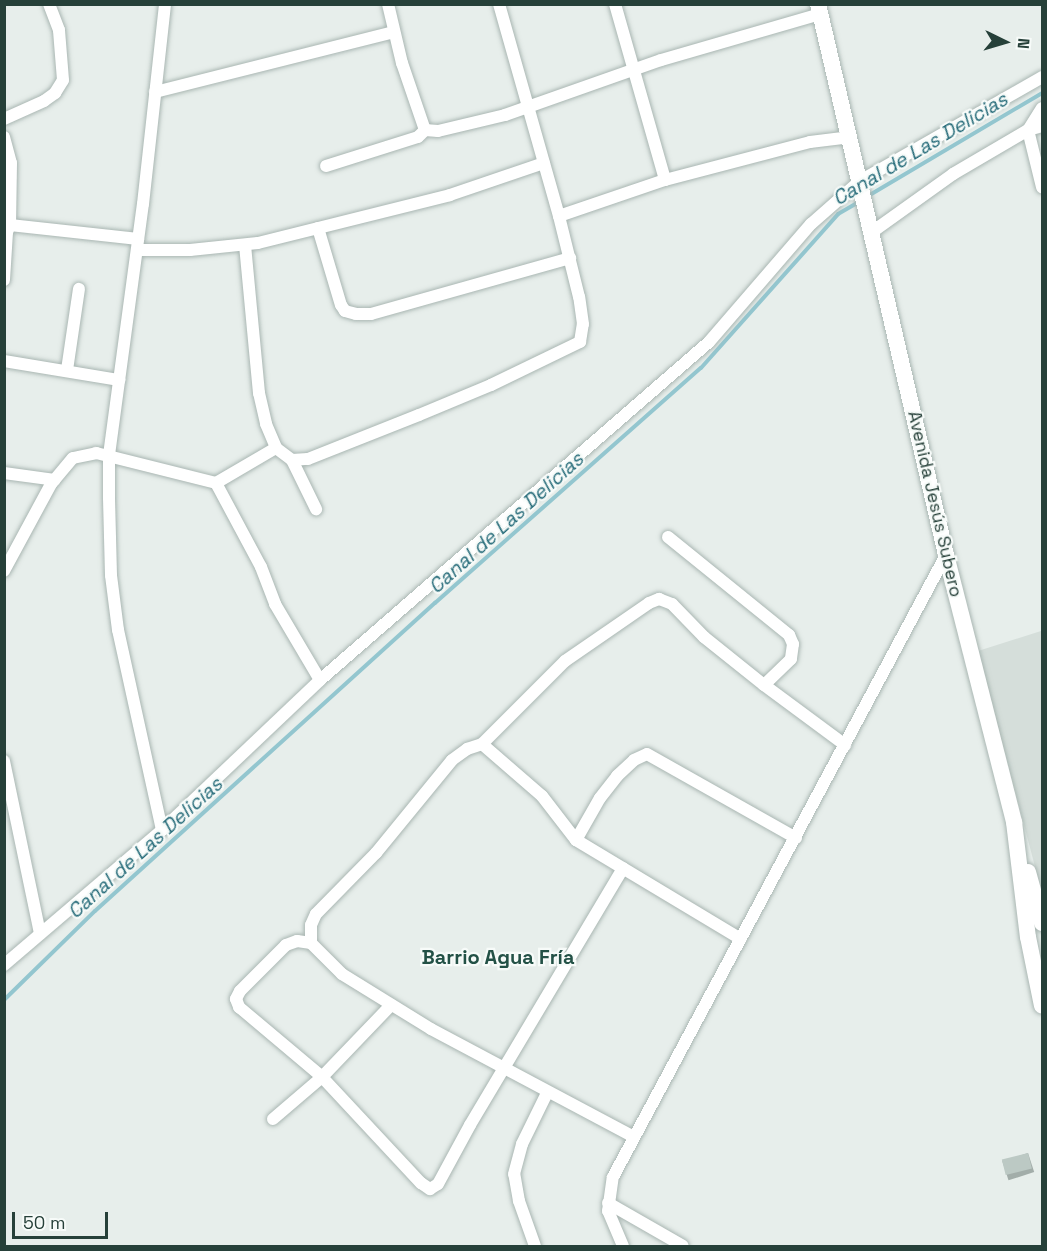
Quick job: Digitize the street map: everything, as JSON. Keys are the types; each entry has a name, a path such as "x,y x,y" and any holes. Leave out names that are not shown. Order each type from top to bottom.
{"main road":[{"name":"Avenida Jesús Subero","path":"819,9 946,555 1014,822 1028,937 1042,1006"},
{"path":"1014,822 1042,923"}],"street":[{"path":"4,119 44,101 55,93 63,80 59,30 49,4"},
{"path":"162,830 118,630 111,575 109,455 138,244 165,4"},
{"path":"388,4 394,32 425,130"},
{"path":"292,460 308,459 409,419 491,385 580,342 583,324 570,258 499,4"},
{"path":"615,4 665,180"},
{"path":"326,166 418,137 425,130 438,130 528,108 634,70 819,9"},
{"path":"155,92 394,32"},
{"path":"4,965 162,830 320,680 709,342 811,224 861,185 1042,77"},
{"path":"1042,108 1028,130 1042,187"},
{"path":"870,224 1028,130 1042,126"},
{"path":"559,216 665,180 810,142 849,136"},
{"path":"4,137 11,162 10,225 7,232 4,280"},
{"path":"10,225 190,250 245,245 450,195 544,163"},
{"path":"318,228 341,305 345,311 356,314 371,314 570,258"},
{"path":"245,245 259,393 266,424 276,448 292,460 316,509"},
{"path":"66,370 79,289"},
{"path":"4,361 120,380"},
{"path":"4,571 55,480 73,458 96,453 109,455 216,483 276,448"},
{"path":"4,473 55,480"},
{"path":"216,483 261,567 275,604 320,680"},
{"path":"668,537 789,636 794,644 791,659 764,686"},
{"path":"623,1246 613,1226 608,1203 613,1177 946,555"},
{"path":"311,943 311,925 316,914 391,837 452,760 467,749 482,744 565,661 649,603 659,599 672,604 704,637 764,686 845,745"},
{"path":"482,744 542,796 576,840 741,939"},
{"path":"576,840 600,798 617,776 634,760 647,754 796,838"},
{"path":"4,761 40,933"},
{"path":"623,868 504,1068 438,1184 430,1189 421,1183 322,1077 240,1007 236,999 240,991 262,967 286,945 297,941 311,943 342,974 391,1005 504,1068 547,1093 634,1137"},
{"path":"273,1119 322,1077 391,1005"},
{"path":"535,1246 519,1201 514,1174 522,1144 547,1093"},
{"path":"608,1203 683,1246"}],"shaded area":[{"path":"1042,628 1042,893 978,651 1041,631"}],"building":[{"path":"1028,1153 1032,1169 1006,1175 1002,1160"}],"waterway":[{"name":"Canal de Las Delicias","path":"868,196 1042,93"},
{"name":"Canal de Las Delicias","path":"4,1000 95,911 435,603 701,368 838,214 859,202"}],"district":[{"name":"Barrio Agua Fría","path":"498,957"}]}
